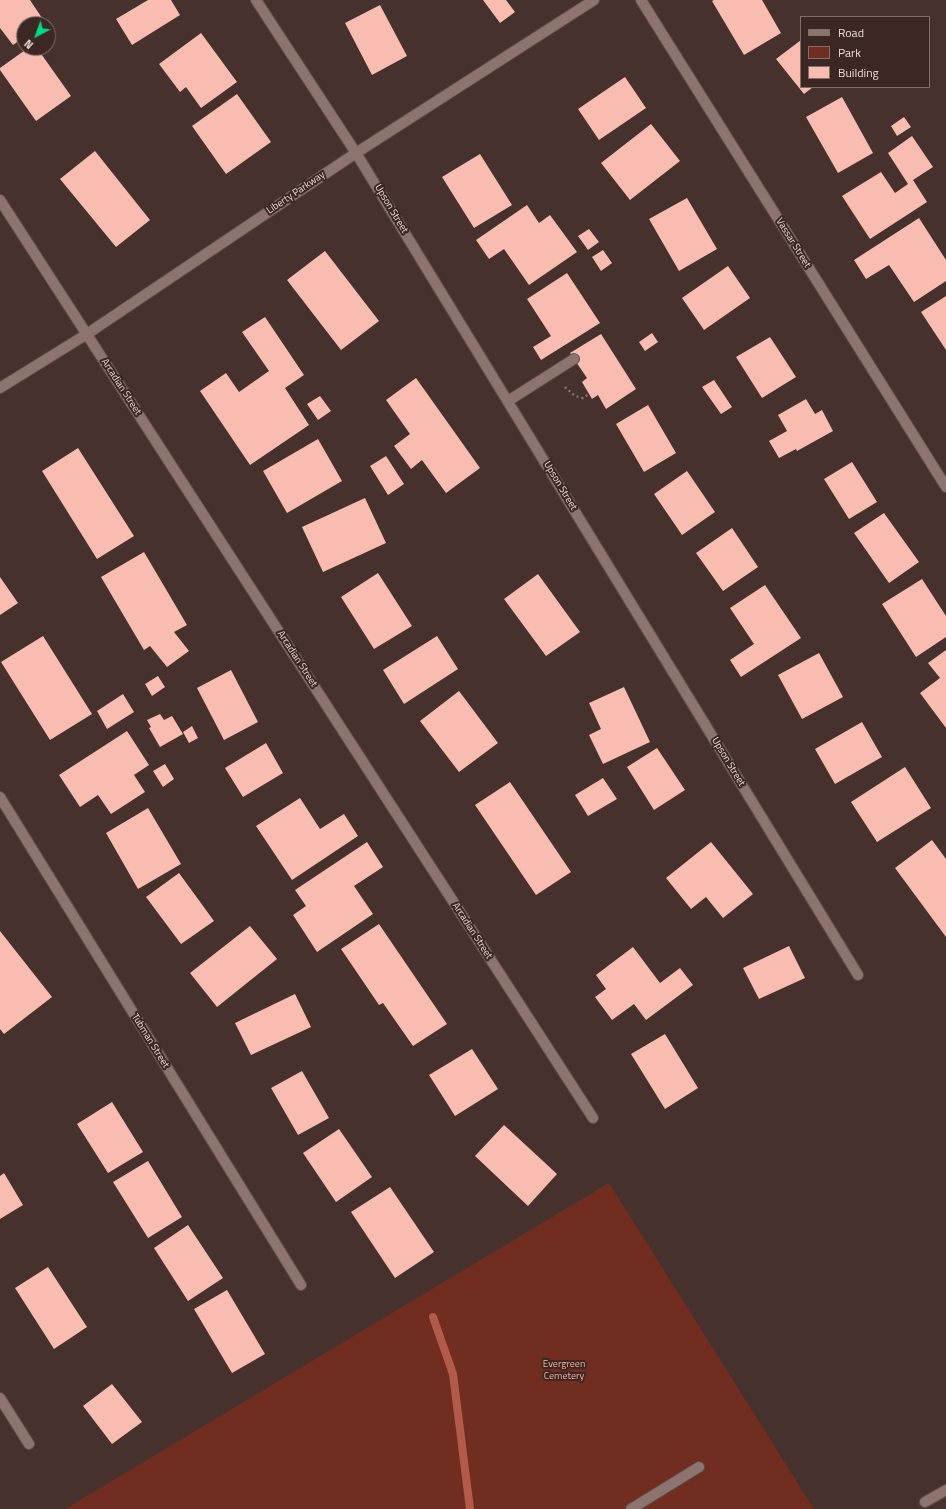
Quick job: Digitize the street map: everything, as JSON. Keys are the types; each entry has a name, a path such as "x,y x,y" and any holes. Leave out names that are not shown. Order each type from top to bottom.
{"street":[{"name":"Upson Street","path":"256,0 356,153 858,975"},
{"name":"Liberty Parkway","path":"0,388 87,334 356,153 594,0"},
{"name":"Vassar Street","path":"641,0 946,487"},
{"name":"Arcadian Street","path":"0,200 593,1118"},
{"path":"508,401 574,359"},
{"name":"Tubman Street","path":"0,797 300,1284"},
{"path":"0,1398 29,1444"},
{"path":"631,1509 699,1467"},
{"path":"925,1502 946,1490"}],"path":[{"path":"556,371 567,389 575,396 583,398 589,394"}],"green space":[{"name":"Evergreen Cemetery","path":"609,1183 814,1509 65,1509"}],"building":[{"path":"0,0 30,0 41,16 16,16 16,43 13,45 0,28"},
{"path":"148,0 171,0 180,15 132,45 116,19"},
{"path":"483,0 506,0 515,12 500,23"},
{"path":"762,0 781,33 744,55 712,1"},
{"path":"380,5 407,56 372,75 345,23"},
{"path":"201,33 237,82 201,108 186,87 180,92 159,64"},
{"path":"800,41 800,88 812,88 804,94 776,59"},
{"path":"17,56 43,56 71,96 36,121 0,68"},
{"path":"625,77 646,108 599,140 578,109"},
{"path":"237,94 271,142 226,174 192,126"},
{"path":"842,97 873,153 838,173 806,117"},
{"path":"904,117 911,127 897,136 891,126"},
{"path":"651,124 680,161 630,200 601,163"},
{"path":"912,136 933,167 913,180 927,202 870,239 842,196 881,172 895,193 908,184 888,153"},
{"path":"95,151 150,220 116,247 60,179"},
{"path":"480,154 512,205 474,228 442,177"},
{"path":"687,198 717,249 679,271 649,219"},
{"path":"527,205 539,223 550,215 577,252 529,285 504,249 489,259 476,240"},
{"path":"919,218 946,260 946,281 914,302 889,265 866,279 854,260"},
{"path":"589,229 599,242 588,250 578,236"},
{"path":"603,250 612,263 601,271 592,257"},
{"path":"325,251 379,321 341,350 287,280"},
{"path":"728,266 750,298 704,330 682,298"},
{"path":"567,273 600,323 541,360 533,347 551,336 527,299"},
{"path":"946,296 946,350 921,312"},
{"path":"265,317 304,375 285,388 309,425 250,465 200,391 226,373 239,392 269,371 242,332"},
{"path":"652,333 658,342 645,351 639,342"},
{"path":"601,334 636,389 606,409 598,395 592,399 582,382 587,378 570,353"},
{"path":"770,337 796,377 762,398 736,357"},
{"path":"416,378 480,468 446,493 422,460 411,469 394,446 410,434 386,400"},
{"path":"714,380 732,407 721,414 702,387"},
{"path":"320,396 331,411 318,420 307,404"},
{"path":"806,399 815,414 822,410 833,431 797,451 796,449 779,458 769,441 787,431 778,415"},
{"path":"648,405 676,453 644,472 616,424"},
{"path":"318,439 342,481 287,513 263,471"},
{"path":"78,448 134,536 97,559 42,471"},
{"path":"386,456 404,484 388,495 370,466"},
{"path":"852,462 877,502 849,519 824,479"},
{"path":"687,471 715,512 682,535 654,494"},
{"path":"365,498 386,543 323,572 302,527"},
{"path":"884,513 919,562 889,583 854,533"},
{"path":"732,528 758,567 723,591 696,553"},
{"path":"144,552 187,625 174,632 189,651 167,667 150,646 144,650 101,577"},
{"path":"378,573 412,626 374,649 341,597"},
{"path":"538,574 580,632 546,656 504,599"},
{"path":"0,577 18,603 0,615"},
{"path":"922,579 946,616 946,637 916,657 882,604"},
{"path":"765,585 801,638 741,677 730,660 754,644 730,608"},
{"path":"43,636 92,714 50,740 1,662"},
{"path":"437,636 458,669 404,704 383,670"},
{"path":"946,650 946,728 920,693 940,678 928,663"},
{"path":"819,653 843,697 802,719 778,675"},
{"path":"231,670 258,722 224,740 197,688"},
{"path":"158,676 165,687 152,696 145,684"},
{"path":"624,687 650,742 603,764 589,735 601,729 589,703"},
{"path":"459,691 498,743 459,772 420,721"},
{"path":"123,694 134,712 107,729 97,711"},
{"path":"160,714 164,720 172,716 183,734 160,747 149,728 151,727 147,720"},
{"path":"862,722 882,757 835,784 815,749"},
{"path":"192,726 198,738 189,743 183,732"},
{"path":"127,731 149,765 134,775 145,792 111,814 98,795 80,807 59,775"},
{"path":"266,743 283,773 243,797 225,768"},
{"path":"657,748 685,790 654,810 627,767"},
{"path":"165,764 174,779 163,787 153,771"},
{"path":"905,767 931,808 877,842 851,802"},
{"path":"603,778 617,799 588,816 575,795"},
{"path":"510,782 571,872 536,895 475,805"},
{"path":"300,798 320,829 344,814 358,836 292,880 256,826"},
{"path":"148,808 181,864 138,889 106,833"},
{"path":"932,840 946,859 946,937 895,868"},
{"path":"367,842 383,867 354,886 373,914 317,952 293,915 306,906 295,890"},
{"path":"711,842 753,894 723,918 706,897 691,909 666,878"},
{"path":"179,873 214,921 181,944 146,897"},
{"path":"379,924 447,1024 413,1046 383,1003 379,1005 341,949"},
{"path":"250,926 277,959 217,1007 190,973"},
{"path":"0,931 52,997 4,1034 0,1029"},
{"path":"789,946 805,978 759,999 743,968"},
{"path":"633,947 660,983 680,968 693,985 646,1020 634,1004 612,1020 595,997 606,989 596,975"},
{"path":"295,994 311,1027 251,1055 235,1023"},
{"path":"665,1034 698,1088 665,1109 631,1054"},
{"path":"472,1049 498,1089 455,1116 429,1075"},
{"path":"302,1071 329,1118 298,1135 271,1088"},
{"path":"112,1102 143,1152 108,1173 77,1124"},
{"path":"504,1125 557,1174 528,1206 475,1156"},
{"path":"339,1129 372,1177 336,1202 303,1153"},
{"path":"148,1161 182,1217 148,1238 113,1182"},
{"path":"4,1173 23,1205 0,1219 0,1176"},
{"path":"390,1187 434,1252 395,1278 351,1212"},
{"path":"188,1225 223,1278 188,1301 154,1248"},
{"path":"48,1267 87,1327 54,1349 15,1288"},
{"path":"227,1290 265,1354 232,1373 194,1309"},
{"path":"112,1384 142,1422 112,1444 83,1406"}],"waterway":[{"path":"433,1317 453,1374 470,1509"}]}
